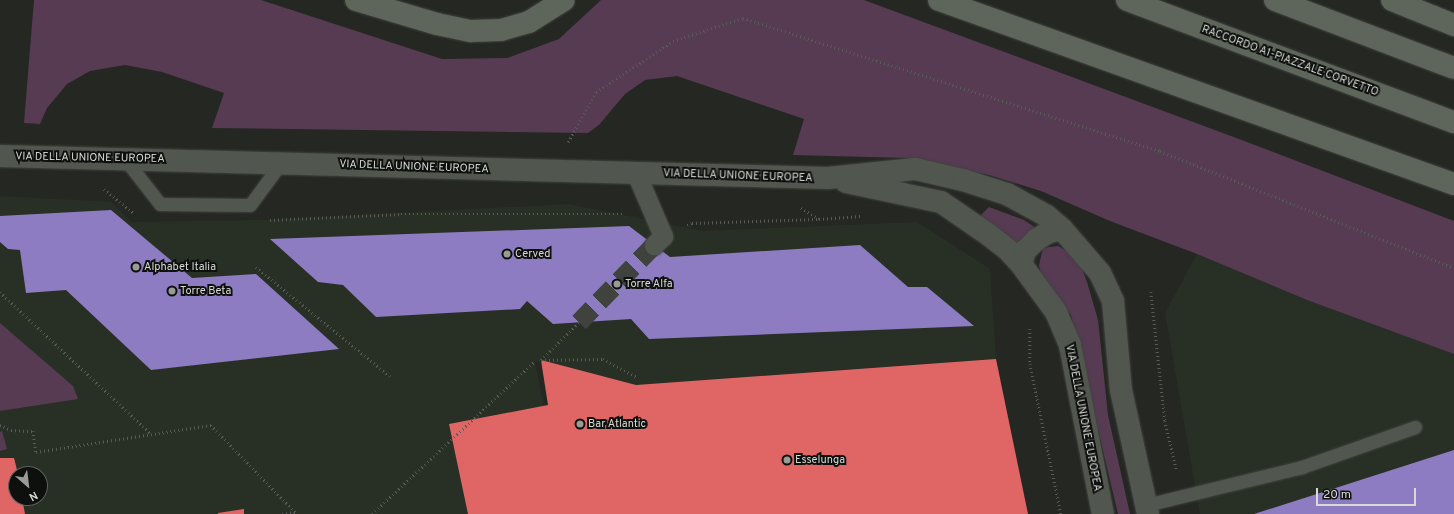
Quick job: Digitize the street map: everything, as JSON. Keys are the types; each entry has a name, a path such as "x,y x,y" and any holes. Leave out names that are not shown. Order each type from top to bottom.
{"highway":[{"path":"356,0 437,24 471,31 501,30 529,22 564,0"},
{"path":"939,0 1454,184"},
{"name":"RACCORDO A1-PIAZZALE CORVETTO","path":"1127,0 1454,122"},
{"path":"1275,0 1454,68"},
{"path":"1392,0 1454,25"}],"street":[{"name":"VIA DELLA UNIONE EUROPEA","path":"0,156 828,178 915,169 963,180 1007,194 1047,216 1062,229 1100,273 1113,301 1121,390 1147,509"},
{"path":"636,173 658,240"},
{"name":"VIA DELLA UNIONE EUROPEA","path":"828,178 941,202 989,235 1008,250 1021,264 1056,312 1070,345 1103,514"},
{"path":"1021,264 1025,251 1036,240 1049,232 1062,229"}],"lane":[{"path":"125,159 160,204 250,205 281,163"},
{"path":"1147,509 1181,496 1302,467 1415,427"}],"path":[{"path":"568,142 596,92 673,41 743,18 1160,151 1454,268"},
{"path":"98,188 105,189 138,217"},
{"path":"799,206 819,219"},
{"path":"263,220 400,214 626,214 658,240 692,223 864,216"},
{"path":"256,267 390,376"},
{"path":"0,292 152,434"},
{"path":"1151,292 1165,421 1181,496"},
{"path":"579,322 541,360 603,359 637,377"},
{"path":"1030,328 1030,364 1060,514"},
{"path":"372,514 535,361"},
{"path":"0,425 11,430 33,431 36,452 211,425 296,513"},
{"path":"282,514 296,513"}],"shaded area":[{"path":"34,0 261,0 442,59 507,58 559,39 601,0 864,0 1239,139 1454,221 1454,354 1307,300 1197,254 1110,221 1041,191 989,175 907,158 793,155 804,119 677,76 645,80 625,94 599,125 588,133 212,128 224,93 162,72 125,65 90,71 67,84 47,108 40,124 24,123"},
{"path":"0,196 111,202 131,222 263,220 568,204 703,231 917,222 990,269 996,359 1028,514 566,514 541,363 535,361 564,514 0,514"},
{"path":"989,207 1024,220 1039,230 1018,244 978,218"},
{"path":"1058,246 1077,256 1087,282 1098,320 1108,415 1130,514 1118,514 1071,315 1043,283 1039,265 1043,248"},
{"path":"1197,254 1307,300 1454,354 1454,514 1200,514 1165,313"},
{"path":"0,323 73,386 78,399 0,411"},
{"path":"2,431 7,449 0,451 0,432"}],"building: Negozi":[{"name":"Esselunga","path":"996,359 1028,514 468,514 449,424 548,405 541,360 636,385"},
{"path":"0,458 14,458 16,466 8,466 8,506 24,506 25,514 0,514"},
{"path":"244,509 244,514 218,514 218,513"}],"building: Uffici":[{"name":"Torre Beta","path":"111,210 192,278 256,274 339,349 151,370 66,290 26,293 20,250 8,249 0,242 0,216"},
{"name":"Torre Alfa","path":"629,226 670,257 860,245 908,287 927,287 974,326 649,339 631,319 553,324 527,301 520,309 376,317 343,285 318,282 270,239"},
{"path":"1454,450 1454,514 1254,514"}],"tunnel":[{"path":"579,322 654,245"}],"place":[{"name":"Cerved","path":"507,254"},
{"name":"Alphabet Italia","path":"136,267"},
{"name":"Torre Alfa","path":"617,284"},
{"name":"Torre Beta","path":"172,291"},
{"name":"Bar Atlantic","path":"580,424"},
{"name":"Esselunga","path":"787,460"}]}
